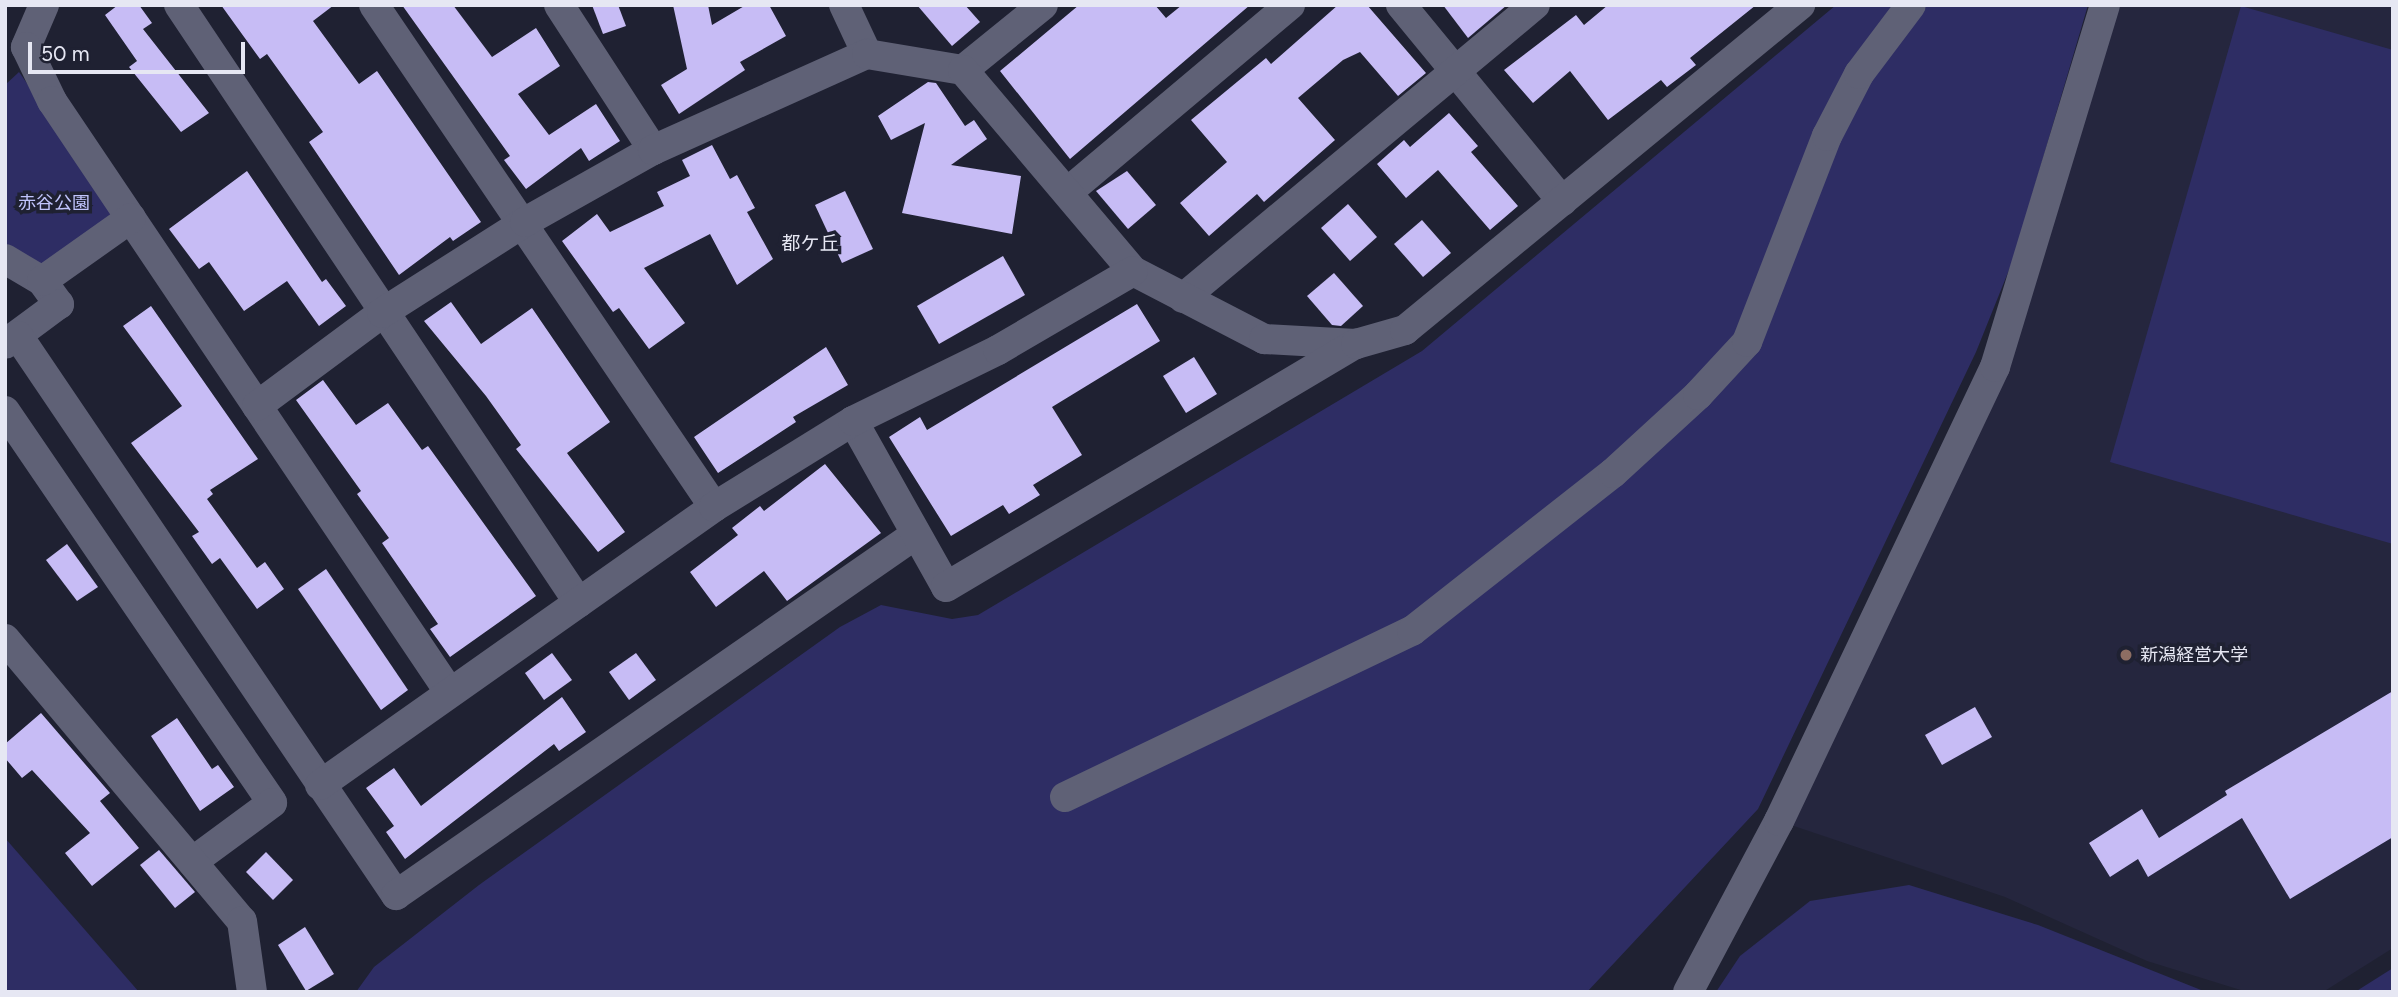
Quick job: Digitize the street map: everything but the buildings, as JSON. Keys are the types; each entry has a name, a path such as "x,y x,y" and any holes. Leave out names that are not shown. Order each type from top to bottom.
{"street":[{"path":"44,5 26,47 52,101 448,690"},
{"path":"179,5 382,313 579,603"},
{"path":"374,5 524,222 714,507"},
{"path":"559,5 653,150"},
{"path":"844,5 867,54"},
{"path":"963,70 1043,5"},
{"path":"1069,191 1290,5"},
{"path":"1401,5 1562,201"},
{"path":"1183,298 1535,5"},
{"path":"853,421 946,587 1356,344 1405,330 1800,5"},
{"path":"1065,797 1412,631 1613,473 1688,404 1747,342 1827,136 1859,75 1911,5"},
{"path":"1688,992 1779,821 1995,367 2105,5"},
{"path":"257,406 382,313 524,222 653,150 867,54 963,70 1069,191 1133,271 1264,339 1356,344"},
{"path":"42,281 131,218"},
{"path":"5,259 42,281 59,304 11,340 396,895 915,535"},
{"path":"320,785 448,690 579,603 714,507 853,421 998,349 1133,271"},
{"path":"5,411 272,803 192,862"},
{"path":"5,639 242,921 253,992"}],"shaded area":[{"name":"新潟経営大学","path":"2105,5 2393,5 2393,948 2323,992 2247,992 2147,961 2005,897 1779,821 1939,488"}],"green space":[{"path":"1836,5 2088,5 2013,260 1976,352 1758,809 1587,992 356,992 374,967 479,885 840,627 881,605 952,619 978,615 1422,351"},
{"path":"2241,6 2393,50 2393,544 2110,462"},
{"name":"赤谷公園","path":"19,72 120,215 42,271 5,248 5,85"},
{"path":"5,838 139,992 5,992"},
{"path":"1909,885 2038,925 2206,992 1716,992 1740,956 1810,901"},
{"path":"2393,968 2393,992 2355,992"}],"place":[{"name":"新潟経営大学","path":"2126,655"}],"district":[{"name":"都ケ丘","path":"810,244"}]}
